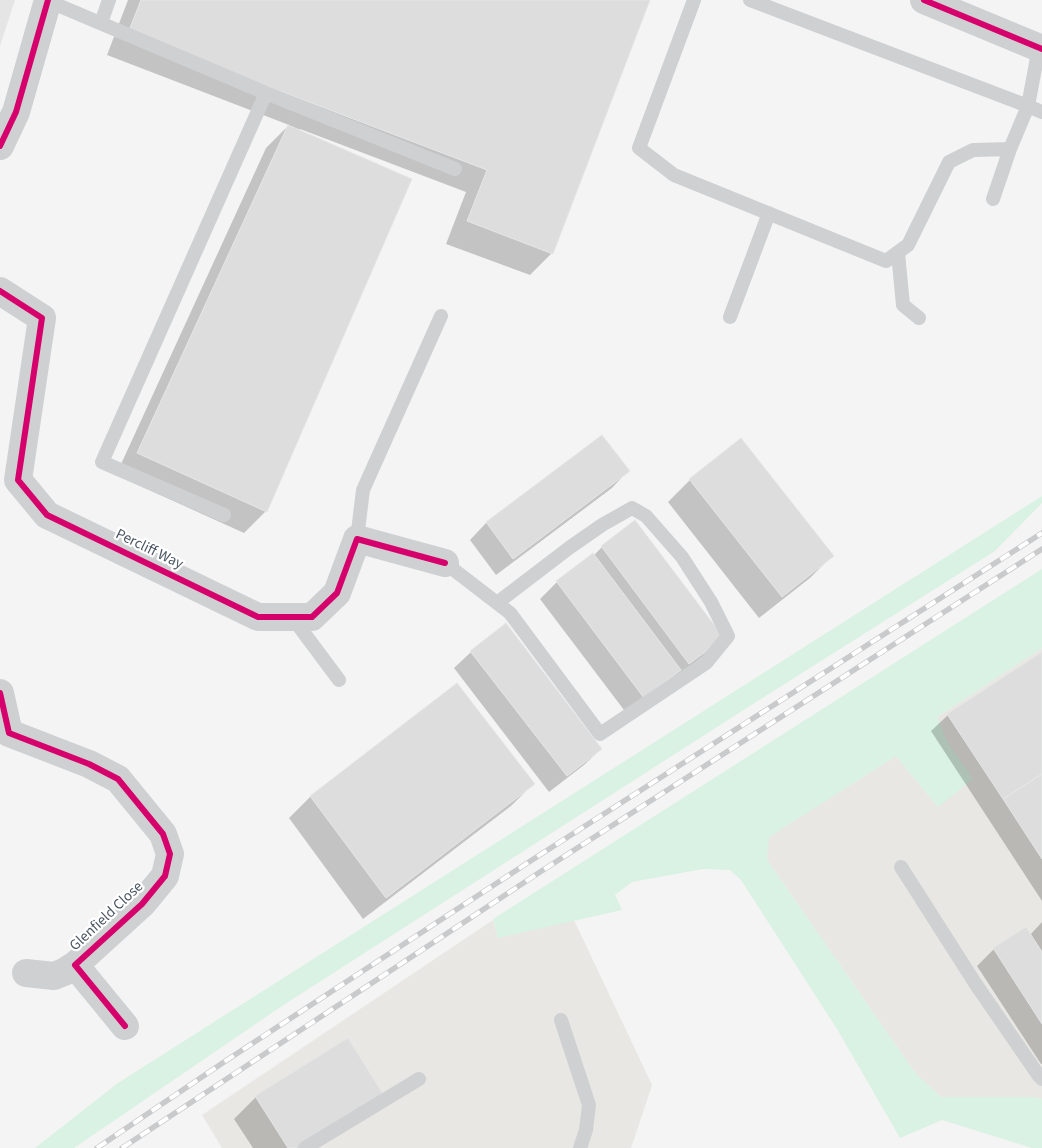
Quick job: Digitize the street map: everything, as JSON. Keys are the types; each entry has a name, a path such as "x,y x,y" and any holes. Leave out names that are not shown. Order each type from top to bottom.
{"street":[{"path":"0,146 16,112 48,0"},
{"path":"924,0 959,7 1040,48"},
{"name":"Percliff Way","path":"0,291 42,318 18,480 47,515 258,617 312,617 337,593 356,539"},
{"path":"356,539 445,563"},
{"name":"Glenfield Close","path":"0,693 4,736 89,764 118,779 163,834 170,854 165,876 154,892 75,965 54,976 26,973"},
{"name":"Glenfield Close","path":"75,965 125,1026"}],"lane":[{"path":"48,0 266,93 455,168"},
{"path":"101,23 109,0"},
{"path":"694,0 639,148 674,175 886,261 908,245 950,162 973,150 1010,149"},
{"path":"750,0 1042,112"},
{"path":"993,199 1010,149 1028,106 1040,48"},
{"path":"224,516 102,462 266,93"},
{"path":"730,316 769,213"},
{"path":"898,253 903,305 919,318"},
{"path":"356,539 362,490 441,316"},
{"path":"445,563 497,603 510,613 600,734 706,663 728,636 711,602 682,557 646,516 632,508 602,525 497,603"},
{"path":"292,617 339,680"},
{"path":"901,867 975,983 1038,1076 1042,1079"},
{"path":"561,1020 589,1105 586,1130 580,1148"},
{"path":"305,1148 419,1079"}],"shaded area":[{"path":"0,0 15,0 0,46"},
{"path":"1042,648 1042,1099 1033,1097 941,1097 916,1074 767,860 768,837 896,756 938,807 937,717"},
{"path":"493,920 498,938 574,920 652,1085 631,1148 222,1148 202,1115"}],"green space":[{"path":"1042,496 1042,503 995,551 285,1004 74,1148 35,1148 118,1083"},
{"path":"1042,569 1042,648 937,717 948,743 973,779 938,807 896,756 769,837 767,860 916,1074 941,1097 1033,1097 1042,1099 1042,1148 1032,1148 942,1120 900,1138 837,1029 741,880 730,870 703,869 632,882 615,895 622,910 498,938 493,919"}],"building":[{"path":"141,0 650,0 553,254 467,221 487,170 128,33"},
{"path":"288,125 412,179 267,512 137,453"},
{"path":"602,435 630,471 513,559 486,522"},
{"path":"741,438 834,556 782,597 689,479"},
{"path":"635,520 724,638 689,664 601,546"},
{"path":"593,553 681,670 644,698 556,581"},
{"path":"506,623 602,749 567,776 470,651"},
{"path":"1042,652 1042,774 1003,799 947,714"},
{"path":"457,683 535,784 386,898 310,796"},
{"path":"1042,774 1042,859 1003,799"},
{"path":"1026,927 1042,952 1042,1024 993,948"},
{"path":"348,1038 383,1094 296,1148 288,1148 255,1096"}],"railway":[{"path":"97,1148 224,1062 532,860 1042,533"},
{"path":"122,1148 540,872 1042,549"}],"cycle path":[{"path":"0,146 16,112 48,0"},
{"path":"924,0 1042,49"},
{"path":"0,291 42,318 18,480 47,515 258,617 312,617 337,593 357,539 445,563"},
{"path":"0,693 9,733 89,764 118,779 163,834 170,854 165,876 142,904 75,965 125,1026"}]}
